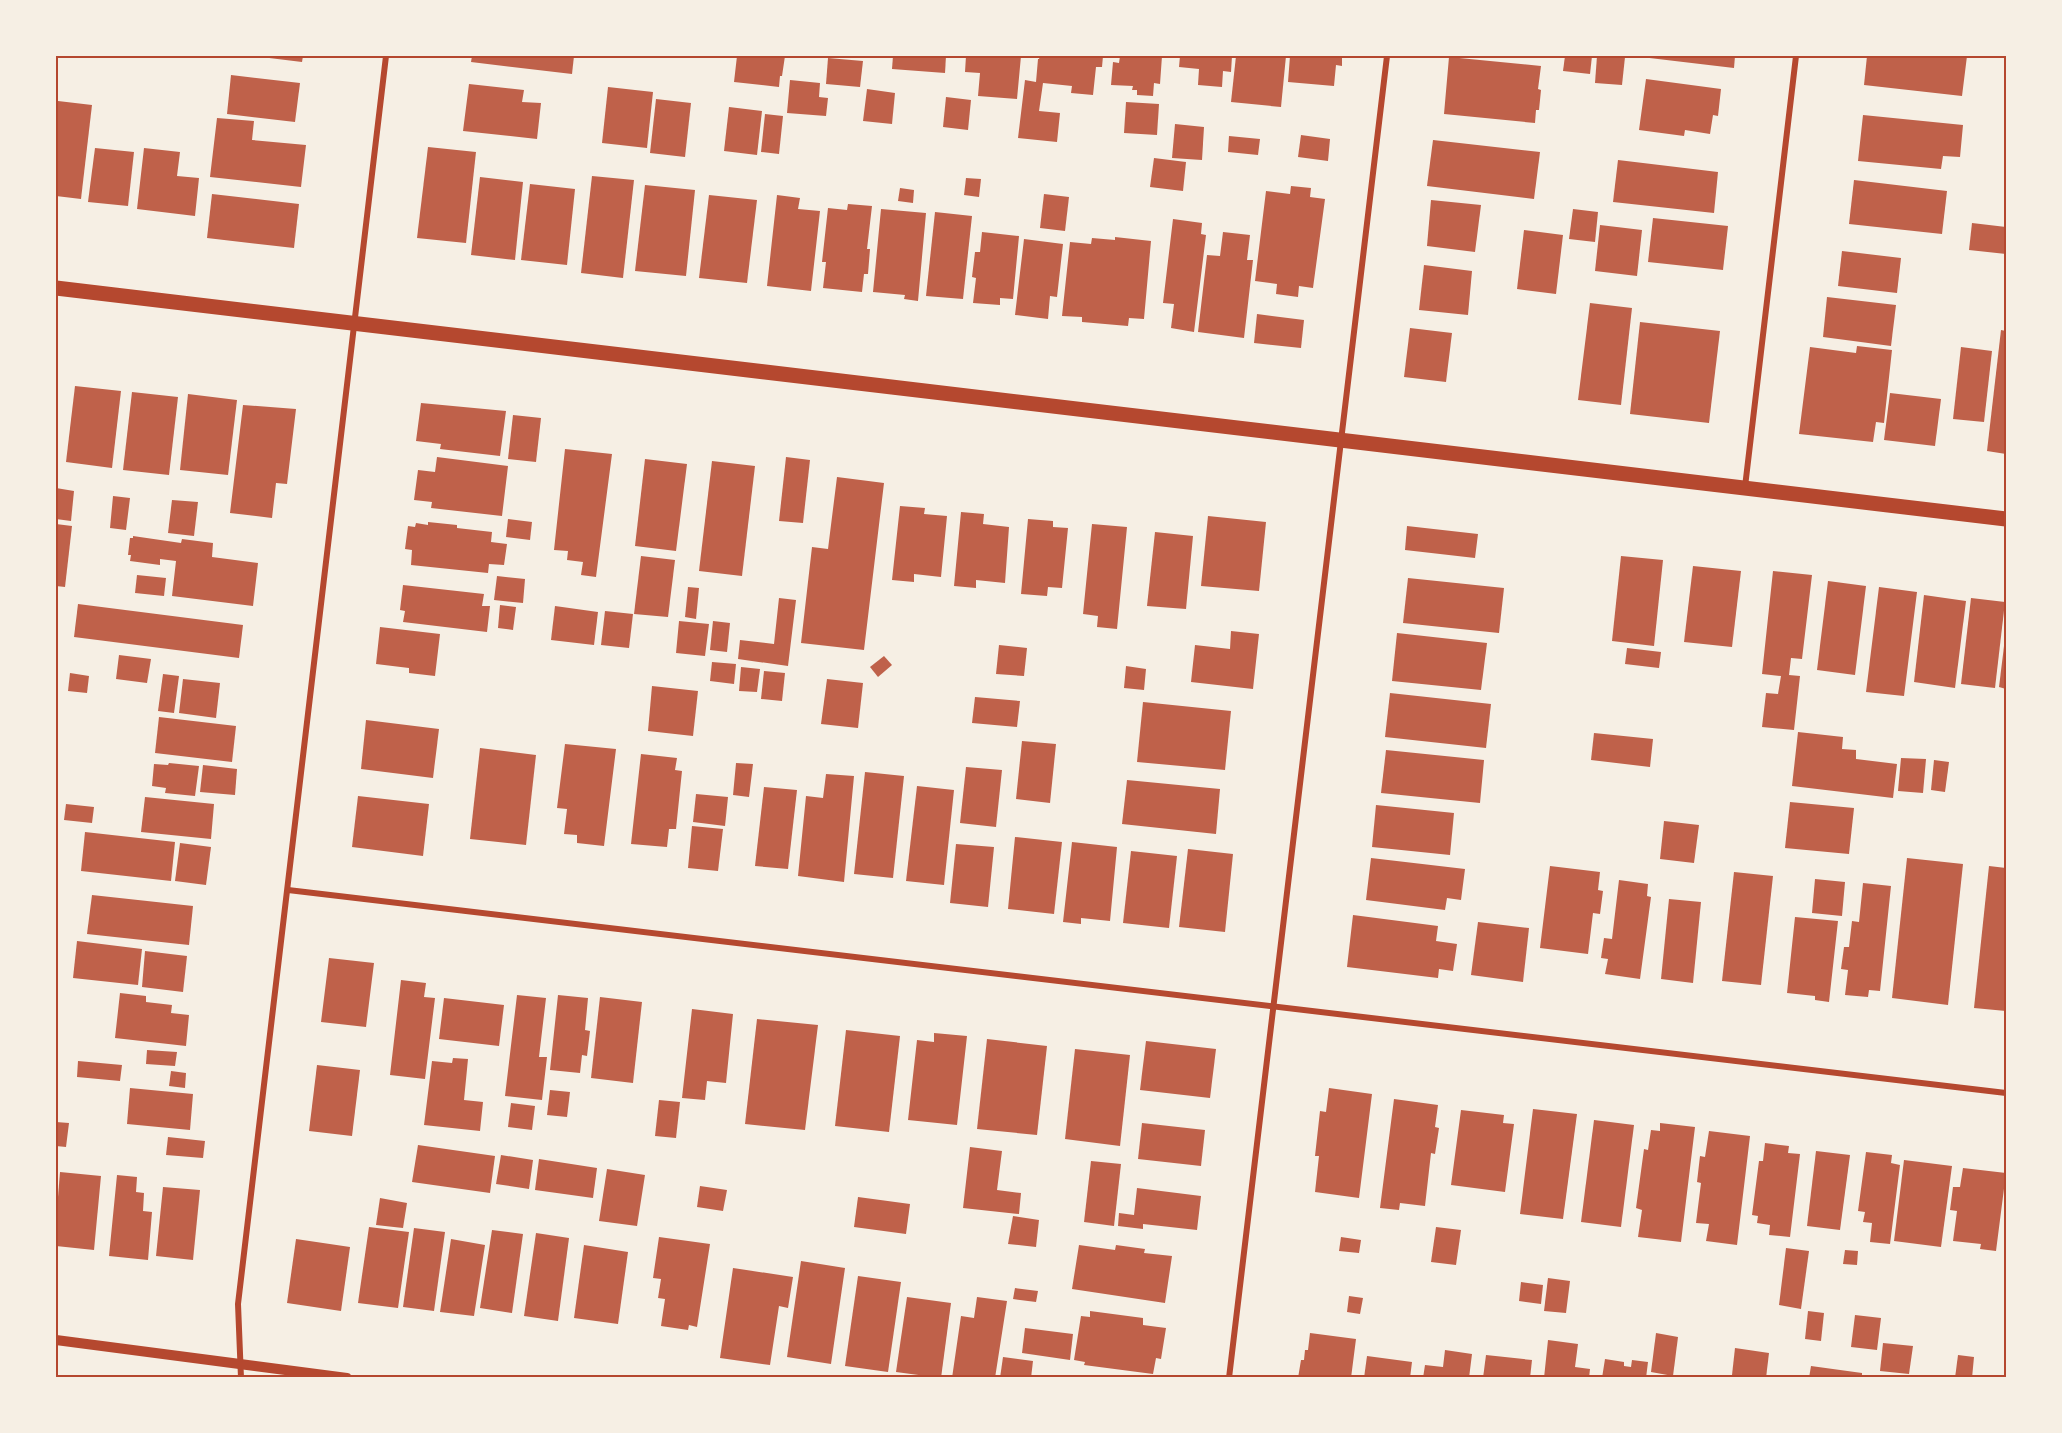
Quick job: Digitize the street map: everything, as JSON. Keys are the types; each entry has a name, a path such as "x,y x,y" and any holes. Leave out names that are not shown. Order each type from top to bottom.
{"main road":[{"path":"56,288 2007,519"}],"street":[{"path":"241,1377 238,1304 386,56"},
{"path":"1229,1377 1387,56"},
{"path":"1745,487 1796,56"},
{"path":"288,890 2007,1093"},
{"path":"56,1340 347,1377"}],"building":[{"path":"261,56 303,56 302,62"},
{"path":"472,56 574,56 572,74 471,62"},
{"path":"737,56 785,56 779,87 734,82"},
{"path":"893,56 946,56 945,73 892,69"},
{"path":"966,56 1021,56 1017,99 978,96 980,73 965,72"},
{"path":"1040,56 1103,56 1102,67 1096,67 1093,95 1071,93 1072,86 1043,83 1039,111 1060,113 1057,142 1018,138 1025,80 1036,82"},
{"path":"1120,56 1162,56 1160,84 1154,83 1153,96 1137,95 1137,90 1132,90 1133,86 1111,85 1113,62 1119,63"},
{"path":"1180,56 1232,56 1231,72 1223,71 1222,87 1198,85 1199,69 1179,67"},
{"path":"1236,56 1286,56 1281,107 1231,102"},
{"path":"1290,56 1342,56 1342,66 1336,65 1334,86 1288,82"},
{"path":"1565,56 1592,56 1590,74 1563,71"},
{"path":"1597,56 1625,57 1622,85 1595,83"},
{"path":"1641,56 1735,56 1734,68"},
{"path":"1867,56 1967,56 1962,96 1864,85"},
{"path":"1449,57 1541,66 1538,89 1541,90 1539,110 1536,110 1535,123 1444,114"},
{"path":"828,58 863,61 860,87 826,84"},
{"path":"231,75 300,83 295,122 227,114"},
{"path":"1646,79 1721,89 1718,116 1713,115 1710,134 1685,130 1684,136 1639,130"},
{"path":"790,80 820,83 819,97 828,98 826,116 787,113"},
{"path":"469,84 524,90 522,102 541,103 537,139 463,131"},
{"path":"608,87 653,92 647,148 602,143"},
{"path":"867,89 895,93 892,124 863,121"},
{"path":"946,97 971,100 968,130 943,127"},
{"path":"656,99 691,103 685,157 650,153"},
{"path":"58,101 92,105 81,199 56,196"},
{"path":"1126,102 1159,104 1157,135 1124,133"},
{"path":"729,107 762,111 757,155 724,151"},
{"path":"765,114 783,116 779,154 761,152"},
{"path":"1863,115 1963,125 1960,157 1943,156 1941,169 1858,161"},
{"path":"217,118 254,121 252,140 306,145 301,187 210,177"},
{"path":"1175,124 1204,127 1202,160 1172,158"},
{"path":"1301,135 1330,139 1328,161 1298,157"},
{"path":"1229,136 1260,139 1258,155 1228,152"},
{"path":"1433,140 1540,152 1534,199 1427,186"},
{"path":"428,147 476,152 466,243 417,238"},
{"path":"95,148 134,152 128,206 88,202"},
{"path":"144,148 180,152 177,176 199,178 195,216 137,209"},
{"path":"1154,158 1186,162 1183,191 1150,187"},
{"path":"1618,160 1718,172 1714,213 1613,202"},
{"path":"592,176 634,180 623,278 581,273"},
{"path":"480,177 523,182 515,260 471,255"},
{"path":"966,178 981,179 979,197 964,195"},
{"path":"1854,180 1947,191 1942,234 1849,224"},
{"path":"530,184 575,189 567,265 521,260"},
{"path":"645,185 695,190 686,276 635,271"},
{"path":"1291,186 1311,188 1310,197 1325,199 1313,288 1299,286 1298,297 1276,294 1277,284 1255,281 1266,191 1290,194"},
{"path":"900,188 914,190 913,203 898,201"},
{"path":"212,194 299,204 294,248 207,238"},
{"path":"1044,194 1069,197 1065,231 1040,228"},
{"path":"709,195 757,200 747,283 699,278"},
{"path":"777,195 800,198 798,209 820,211 811,291 767,286"},
{"path":"1431,200 1481,205 1475,252 1427,246"},
{"path":"848,204 872,206 867,249 870,249 868,274 864,274 862,292 823,288 826,262 822,262 828,208 847,210"},
{"path":"881,209 926,213 918,301 904,299 905,295 873,292"},
{"path":"1573,209 1598,212 1595,242 1569,239"},
{"path":"935,212 972,216 963,299 926,296"},
{"path":"1653,218 1728,226 1723,270 1648,262"},
{"path":"1173,219 1202,223 1201,234 1206,235 1194,332 1171,328 1174,304 1163,303"},
{"path":"1972,223 2006,227 2006,254 1969,250"},
{"path":"1600,225 1642,230 1637,276 1595,271"},
{"path":"1524,230 1563,235 1556,294 1517,289"},
{"path":"982,232 1019,236 1013,299 1000,298 1000,305 973,303 976,278 972,277 975,252 980,252"},
{"path":"1223,232 1250,235 1247,260 1253,260 1244,338 1198,332 1207,255 1220,256"},
{"path":"1115,237 1151,241 1144,319 1129,318 1128,326 1082,322 1082,317 1062,316 1070,242 1091,244 1092,238 1115,240"},
{"path":"1024,239 1063,244 1057,297 1050,296 1048,319 1015,315"},
{"path":"1842,251 1901,258 1897,293 1838,286"},
{"path":"1424,265 1472,271 1468,315 1419,310"},
{"path":"1827,297 1896,305 1891,346 1823,337"},
{"path":"1590,303 1632,308 1621,405 1578,400"},
{"path":"1257,314 1304,320 1301,348 1254,343"},
{"path":"1640,322 1720,331 1709,423 1630,414"},
{"path":"1410,328 1452,333 1446,382 1404,377"},
{"path":"2001,330 2006,331 2006,454 1987,451"},
{"path":"1857,346 1892,350 1884,423 1876,422 1873,442 1799,434 1810,347 1856,353"},
{"path":"1961,347 1992,351 1984,422 1953,419"},
{"path":"75,386 121,391 112,468 66,462"},
{"path":"132,392 178,397 169,475 123,470"},
{"path":"1890,393 1941,399 1935,446 1884,440"},
{"path":"188,394 237,400 228,475 180,470"},
{"path":"421,403 506,411 500,456 440,449 441,444 416,441"},
{"path":"243,405 296,409 287,484 276,483 272,518 230,513"},
{"path":"513,415 541,418 536,462 508,459"},
{"path":"565,449 612,454 596,577 581,575 583,562 567,560 568,551 554,550"},
{"path":"437,457 508,466 502,516 431,508 432,502 414,500 418,470 435,472"},
{"path":"786,457 810,460 803,523 779,521"},
{"path":"645,459 687,464 676,551 635,546"},
{"path":"712,461 755,466 742,576 699,571"},
{"path":"837,477 884,483 864,650 801,643 812,547 828,549"},
{"path":"56,488 74,491 71,521 56,519"},
{"path":"113,496 130,498 126,530 110,528"},
{"path":"172,500 198,502 194,536 168,533"},
{"path":"900,506 925,508 924,514 947,516 941,577 914,574 914,582 892,580"},
{"path":"961,512 984,514 983,524 1009,527 1005,583 976,580 976,588 954,586"},
{"path":"1208,516 1266,522 1259,591 1201,586"},
{"path":"508,519 532,522 530,540 506,537"},
{"path":"1028,519 1053,521 1053,527 1068,528 1062,588 1048,587 1047,596 1021,594"},
{"path":"428,522 492,532 491,542 507,544 504,565 489,564 488,573 411,565 412,550 405,549 408,526 415,527 416,523 428,525"},
{"path":"56,524 72,526 65,587 56,586"},
{"path":"1092,524 1127,527 1117,629 1097,627 1098,616 1083,614"},
{"path":"1407,526 1478,534 1475,558 1405,550"},
{"path":"1155,532 1193,536 1186,609 1147,606"},
{"path":"133,536 181,543 182,539 213,543 212,557 258,563 253,606 172,596 176,561 160,559 160,565 130,561 131,555 128,555 130,538"},
{"path":"641,556 675,560 668,617 634,614"},
{"path":"1621,556 1663,560 1654,646 1612,641"},
{"path":"1693,566 1741,571 1732,647 1684,642"},
{"path":"1773,571 1812,575 1802,659 1791,658 1789,675 1800,676 1794,730 1762,727 1766,693 1778,694 1781,676 1762,674"},
{"path":"137,575 166,578 164,596 135,593"},
{"path":"497,576 525,579 523,603 494,600"},
{"path":"1408,578 1504,588 1499,633 1403,623"},
{"path":"1828,581 1866,586 1855,675 1817,670"},
{"path":"403,585 484,594 482,606 490,606 487,632 403,622 405,611 400,610"},
{"path":"688,587 699,588 696,619 685,617"},
{"path":"1879,587 1917,592 1904,696 1866,692"},
{"path":"1924,595 1966,601 1955,688 1914,682"},
{"path":"779,598 796,600 788,666 738,659 740,640 774,644"},
{"path":"1971,598 2005,602 1995,688 1961,684"},
{"path":"78,604 243,625 239,658 74,637"},
{"path":"500,605 516,607 513,630 498,628"},
{"path":"555,606 598,612 594,645 551,640"},
{"path":"605,611 633,614 629,648 601,645"},
{"path":"679,621 709,624 705,656 676,653"},
{"path":"713,621 730,623 727,652 710,650"},
{"path":"380,627 440,634 435,676 409,673 409,668 376,664"},
{"path":"1231,631 1259,634 1253,689 1191,682 1195,645 1230,649"},
{"path":"1397,633 1487,643 1481,690 1392,681"},
{"path":"2006,638 2006,689 1999,687"},
{"path":"999,645 1027,648 1024,676 996,674"},
{"path":"1627,648 1661,652 1659,668 1625,664"},
{"path":"119,655 151,659 147,683 116,679"},
{"path":"884,656 892,665 878,677 870,667"},
{"path":"712,662 736,664 734,684 710,681"},
{"path":"1126,666 1146,669 1144,690 1124,688"},
{"path":"741,667 760,669 757,692 739,691"},
{"path":"764,671 785,673 782,701 761,699"},
{"path":"70,673 89,676 87,693 68,691"},
{"path":"163,674 179,676 174,713 158,711"},
{"path":"183,679 220,683 216,718 179,713"},
{"path":"827,679 863,683 858,728 821,724"},
{"path":"652,686 698,691 693,736 648,731"},
{"path":"1390,693 1491,704 1486,748 1385,737"},
{"path":"975,697 1020,701 1017,727 972,723"},
{"path":"1143,702 1231,711 1225,770 1137,762"},
{"path":"159,717 236,726 232,762 155,753"},
{"path":"366,720 439,729 433,778 361,769"},
{"path":"1798,732 1843,737 1842,749 1856,750 1856,759 1897,764 1893,798 1792,786"},
{"path":"1594,733 1653,739 1650,767 1591,760"},
{"path":"1022,741 1056,744 1050,803 1016,799"},
{"path":"565,744 616,749 604,846 577,843 577,835 564,834 567,809 557,808"},
{"path":"480,748 536,755 526,845 470,839"},
{"path":"1386,750 1484,760 1480,803 1381,793"},
{"path":"641,754 677,758 675,770 682,771 676,829 669,829 667,847 631,844"},
{"path":"1901,758 1926,759 1923,793 1898,791"},
{"path":"1934,760 1949,762 1945,792 1931,790"},
{"path":"169,763 199,766 195,796 165,793 166,788 152,786 154,764 168,765"},
{"path":"736,763 753,764 749,797 733,795"},
{"path":"203,765 237,769 235,795 200,792"},
{"path":"966,767 1002,770 996,827 960,823"},
{"path":"865,772 904,776 893,878 854,874"},
{"path":"826,774 854,776 844,882 798,876 806,796 823,798"},
{"path":"1127,780 1220,789 1216,834 1122,824"},
{"path":"917,786 954,790 944,885 906,881"},
{"path":"764,787 797,790 788,869 755,866"},
{"path":"696,794 728,797 725,826 693,822"},
{"path":"358,796 429,804 423,856 352,847"},
{"path":"145,797 214,804 211,839 141,832"},
{"path":"1790,802 1854,808 1849,854 1785,848"},
{"path":"66,804 94,807 92,823 64,820"},
{"path":"1376,805 1454,813 1450,855 1372,847"},
{"path":"1664,821 1699,825 1694,863 1660,859"},
{"path":"692,826 723,829 718,871 688,868"},
{"path":"85,832 175,842 171,881 81,871"},
{"path":"1015,837 1062,842 1054,914 1008,909"},
{"path":"1072,842 1117,847 1110,921 1081,918 1081,924 1063,922"},
{"path":"180,843 211,847 206,885 175,881"},
{"path":"956,844 994,847 988,907 950,903"},
{"path":"1188,849 1233,854 1225,932 1179,927"},
{"path":"1131,851 1177,856 1169,928 1123,923"},
{"path":"1371,858 1465,869 1461,900 1447,898 1445,910 1366,900"},
{"path":"1907,858 1963,864 1948,1005 1892,998"},
{"path":"1550,866 1600,872 1598,890 1603,891 1600,914 1593,913 1588,954 1540,948"},
{"path":"1989,866 2006,868 2006,1011 1974,1008"},
{"path":"1734,872 1773,876 1761,985 1722,981"},
{"path":"1815,879 1845,882 1842,916 1812,913"},
{"path":"1619,880 1648,884 1647,896 1651,897 1640,979 1605,974 1608,959 1601,958 1604,938 1612,939"},
{"path":"1863,883 1891,886 1880,991 1869,990 1868,997 1845,995 1848,970 1841,969 1844,947 1849,947 1852,921 1859,922"},
{"path":"92,895 193,906 189,945 87,934"},
{"path":"1669,899 1701,902 1693,983 1661,979"},
{"path":"1353,915 1438,926 1436,941 1457,944 1453,971 1439,969 1438,978 1347,967"},
{"path":"1795,917 1838,921 1829,1002 1815,1000 1815,996 1787,993"},
{"path":"1478,922 1529,928 1523,982 1471,975"},
{"path":"77,941 142,949 138,985 73,978"},
{"path":"145,951 187,956 183,992 142,987"},
{"path":"329,958 374,963 366,1027 321,1022"},
{"path":"401,980 426,983 424,997 435,998 425,1079 390,1075"},
{"path":"120,993 146,996 146,1002 172,1005 171,1013 189,1015 186,1046 115,1038"},
{"path":"517,995 546,998 539,1057 547,1057 542,1100 505,1096"},
{"path":"558,995 588,998 585,1030 590,1031 587,1056 582,1055 580,1073 550,1070"},
{"path":"600,997 642,1002 633,1083 591,1078"},
{"path":"444,998 504,1005 499,1046 439,1039"},
{"path":"692,1009 733,1014 726,1083 707,1081 705,1100 682,1098"},
{"path":"757,1019 818,1025 805,1130 745,1124"},
{"path":"846,1030 900,1036 889,1132 835,1126"},
{"path":"934,1033 967,1036 957,1125 908,1120 917,1040 934,1042"},
{"path":"987,1039 1047,1046 1037,1135 977,1129"},
{"path":"1146,1041 1216,1049 1210,1098 1140,1090"},
{"path":"1075,1049 1130,1055 1120,1146 1065,1139"},
{"path":"147,1050 177,1052 175,1066 146,1064"},
{"path":"453,1058 468,1059 464,1100 483,1102 480,1131 424,1125 432,1061 452,1063"},
{"path":"78,1061 122,1065 120,1081 77,1077"},
{"path":"317,1065 360,1070 352,1136 309,1131"},
{"path":"171,1071 186,1073 185,1088 169,1086"},
{"path":"130,1088 193,1094 190,1130 127,1124"},
{"path":"1329,1088 1372,1094 1359,1198 1315,1192 1319,1156 1315,1156 1320,1111 1326,1112"},
{"path":"550,1090 570,1092 567,1117 547,1115"},
{"path":"1394,1099 1438,1105 1435,1127 1439,1128 1435,1154 1431,1153 1425,1206 1400,1203 1399,1210 1380,1208"},
{"path":"659,1100 680,1102 676,1138 655,1136"},
{"path":"511,1103 535,1106 532,1130 508,1127"},
{"path":"1533,1109 1577,1114 1563,1219 1520,1214"},
{"path":"1461,1110 1504,1115 1503,1123 1514,1124 1505,1192 1451,1185"},
{"path":"1594,1120 1634,1125 1621,1227 1581,1222"},
{"path":"56,1122 69,1123 66,1147 56,1146"},
{"path":"1142,1123 1205,1130 1201,1166 1138,1159"},
{"path":"1660,1123 1695,1127 1681,1242 1638,1237 1642,1210 1636,1208 1644,1149 1648,1150 1651,1130 1660,1131"},
{"path":"1709,1131 1750,1136 1737,1245 1706,1241 1709,1224 1696,1223 1701,1183 1697,1182 1700,1156 1705,1157"},
{"path":"168,1137 205,1141 203,1158 166,1155"},
{"path":"1765,1143 1789,1146 1788,1153 1800,1154 1790,1237 1769,1235 1770,1225 1757,1223 1758,1216 1752,1215 1759,1161 1763,1161"},
{"path":"418,1145 495,1156 490,1193 412,1182"},
{"path":"970,1147 1002,1151 997,1190 1021,1193 1019,1214 963,1208"},
{"path":"1816,1151 1850,1155 1840,1230 1807,1226"},
{"path":"1866,1152 1892,1155 1891,1163 1900,1165 1890,1244 1870,1242 1872,1223 1863,1222 1865,1212 1858,1211"},
{"path":"501,1155 533,1160 529,1189 496,1184"},
{"path":"539,1159 597,1168 593,1198 535,1190"},
{"path":"1904,1160 1952,1166 1941,1247 1894,1241"},
{"path":"1091,1161 1121,1164 1114,1226 1084,1222"},
{"path":"1963,1168 2006,1173 1996,1251 1980,1249 1981,1244 1953,1241 1957,1211 1950,1210 1953,1187 1960,1187"},
{"path":"607,1169 645,1175 637,1226 599,1221"},
{"path":"60,1172 101,1176 94,1250 56,1246"},
{"path":"117,1175 137,1177 136,1192 144,1193 143,1211 152,1212 148,1260 109,1256"},
{"path":"700,1186 727,1190 723,1211 697,1207"},
{"path":"163,1187 200,1190 193,1260 156,1256"},
{"path":"1137,1188 1201,1196 1197,1230 1143,1224 1143,1229 1118,1226 1119,1213 1134,1215"},
{"path":"858,1197 910,1204 906,1234 854,1227"},
{"path":"380,1198 407,1203 403,1228 376,1225"},
{"path":"1013,1216 1039,1220 1036,1247 1008,1244"},
{"path":"369,1227 409,1232 398,1308 358,1303"},
{"path":"1436,1227 1461,1230 1456,1265 1431,1262"},
{"path":"414,1228 445,1232 434,1311 403,1307"},
{"path":"492,1230 523,1234 512,1313 480,1308"},
{"path":"536,1233 569,1238 558,1321 524,1316"},
{"path":"659,1237 710,1244 697,1327 689,1325 688,1330 661,1326 665,1299 658,1298 661,1279 653,1278"},
{"path":"1341,1237 1361,1240 1359,1253 1339,1251"},
{"path":"296,1239 350,1247 341,1311 287,1303"},
{"path":"451,1239 485,1245 474,1316 440,1312"},
{"path":"584,1245 628,1252 618,1324 574,1318"},
{"path":"1079,1245 1115,1250 1116,1245 1145,1249 1144,1253 1172,1256 1165,1303 1072,1289"},
{"path":"1786,1248 1809,1251 1801,1309 1779,1305"},
{"path":"1845,1250 1858,1251 1857,1265 1843,1264"},
{"path":"801,1261 845,1268 831,1364 787,1357"},
{"path":"733,1268 793,1277 788,1308 779,1306 770,1365 720,1358"},
{"path":"858,1276 901,1282 888,1372 845,1366"},
{"path":"1548,1278 1570,1281 1566,1313 1544,1311"},
{"path":"1521,1282 1543,1285 1541,1304 1519,1301"},
{"path":"1015,1288 1038,1291 1036,1302 1013,1299"},
{"path":"1349,1296 1363,1298 1360,1314 1347,1312"},
{"path":"907,1297 951,1303 941,1378 896,1372"},
{"path":"977,1297 1007,1301 995,1378 952,1378 961,1316 974,1318"},
{"path":"1090,1311 1143,1318 1143,1325 1166,1328 1161,1359 1156,1358 1153,1374 1084,1365 1085,1362 1074,1360 1081,1316 1090,1317"},
{"path":"1808,1311 1824,1313 1821,1341 1805,1339"},
{"path":"1855,1315 1881,1318 1877,1350 1851,1347"},
{"path":"1025,1328 1073,1334 1070,1360 1022,1353"},
{"path":"1310,1333 1356,1339 1351,1378 1298,1378 1301,1360 1304,1360 1305,1350 1308,1350"},
{"path":"1656,1333 1678,1337 1673,1376 1651,1372"},
{"path":"1548,1340 1578,1344 1575,1367 1590,1369 1589,1378 1544,1378"},
{"path":"1883,1343 1913,1346 1909,1374 1880,1371"},
{"path":"1735,1348 1769,1353 1766,1378 1732,1375"},
{"path":"1445,1350 1472,1354 1469,1378 1423,1378 1425,1365 1443,1367"},
{"path":"1486,1355 1532,1360 1530,1378 1483,1378"},
{"path":"1958,1355 1974,1357 1972,1378 1955,1378"},
{"path":"1367,1356 1412,1362 1410,1378 1364,1378"},
{"path":"1003,1357 1033,1361 1031,1378 1000,1378"},
{"path":"1605,1359 1624,1362 1624,1366 1631,1367 1632,1360 1648,1362 1646,1378 1602,1378"},
{"path":"1811,1366 1862,1373 1862,1378 1809,1378"}]}
